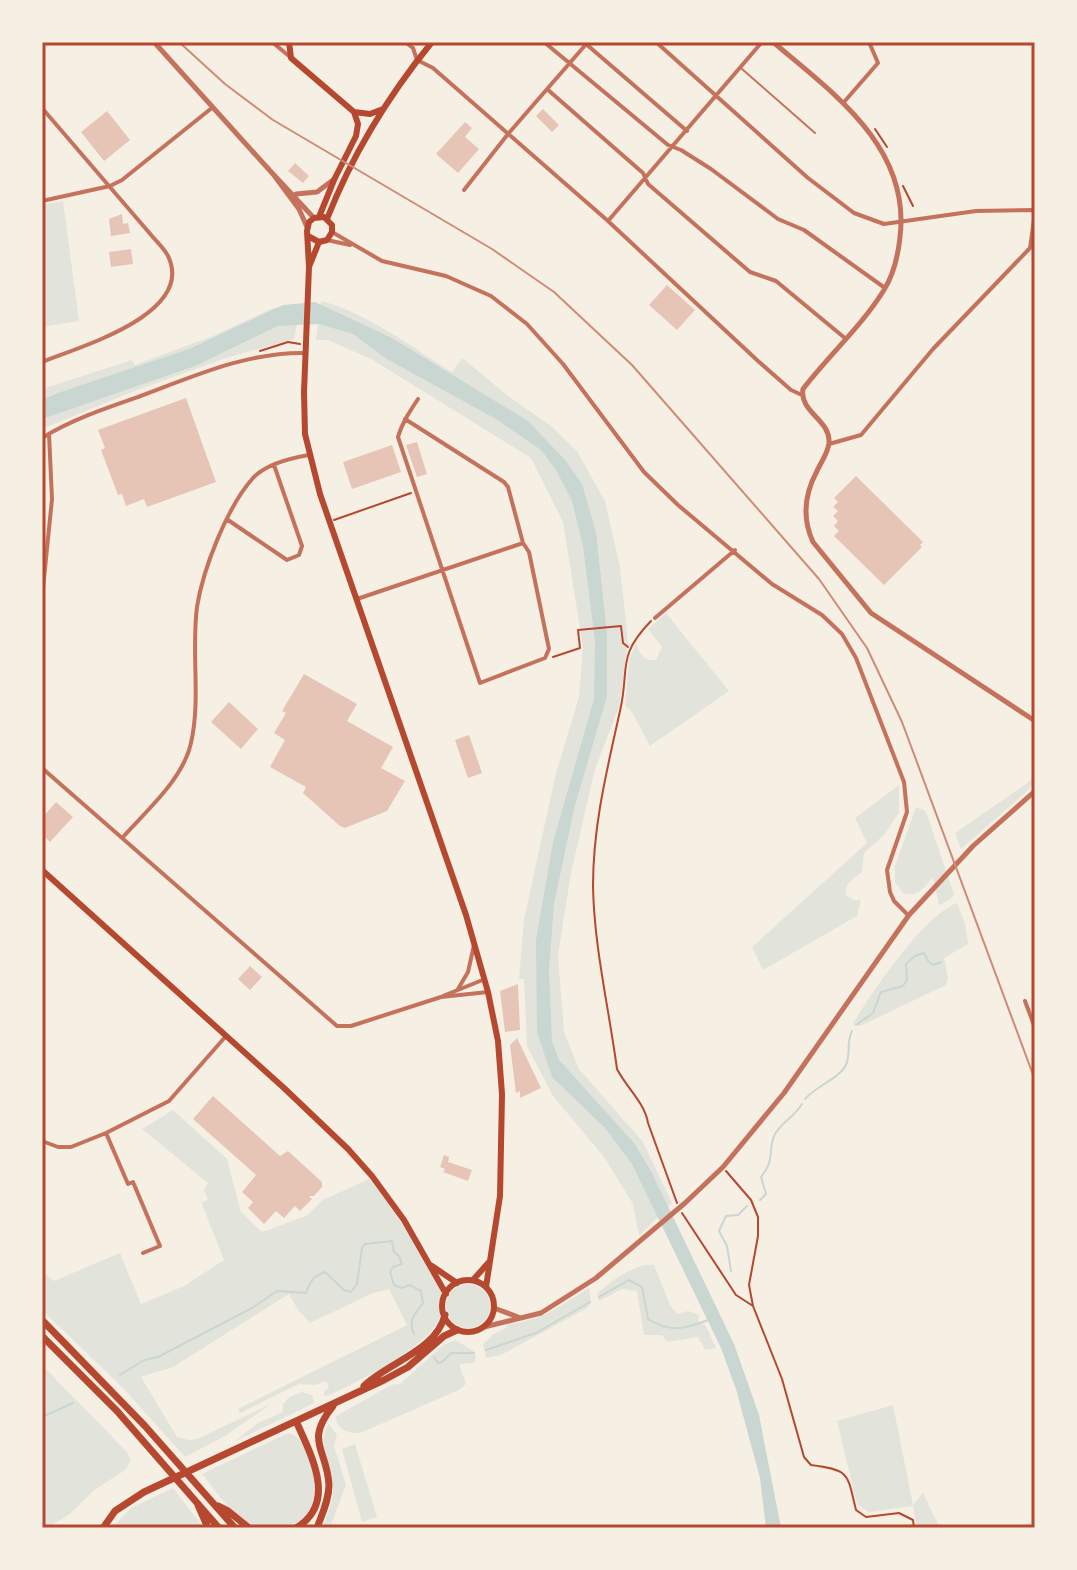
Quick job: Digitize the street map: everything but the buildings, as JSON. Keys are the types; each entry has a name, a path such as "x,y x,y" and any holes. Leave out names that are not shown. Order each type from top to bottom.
{"highway":[{"path":"359,1391 371,1379 427,1341 439,1328 445,1315"},
{"path":"42,1320 145,1426 235,1528"},
{"path":"103,1528 115,1511 157,1486 408,1367 444,1336 457,1330"},
{"path":"42,1336 117,1411 219,1528"},
{"path":"317,1528 329,1490 318,1432 323,1419 335,1404"},
{"path":"296,1421 315,1465 319,1484 316,1505 306,1521 296,1528"},
{"path":"197,1502 208,1528"},
{"path":"216,1505 249,1528"}],"main road":[{"path":"289,42 291,58 354,112 358,124 356,136 334,180 320,218"},
{"path":"432,42 383,109 320,218 307,227 309,267 304,412 309,455 475,942 488,992 498,1041 502,1094 500,1196 486,1287"},
{"path":"354,112 370,114 383,109"},
{"path":"308,236 319,242 327,240 332,225 320,218"},
{"path":"309,267 319,242"},
{"path":"42,870 348,1149 385,1193 432,1266 446,1294"},
{"path":"472,1281 491,1259"},
{"path":"432,1266 457,1283"},
{"path":"472,1281 486,1287 494,1300 492,1316 484,1327 470,1332 457,1330 445,1315 443,1304 446,1294 457,1283 472,1281"}],"street":[{"path":"154,42 273,174 299,209 307,227"},
{"path":"272,42 291,58"},
{"path":"405,42 413,48 417,60 433,68 608,221 758,361 791,390 802,395"},
{"path":"544,42 668,145 711,169 778,219 804,230 885,288"},
{"path":"656,42 840,204 884,224 976,211 1035,212 1030,248 933,349 861,435 829,444"},
{"path":"608,221 762,42"},
{"path":"773,42 844,102 867,127 886,157 897,189 902,221 894,268 885,288 848,340 807,384 802,395 803,401 826,428 829,444 807,496 806,522 813,542 871,613 1035,721"},
{"path":"844,102 878,63 869,42"},
{"path":"464,190 587,43 687,131"},
{"path":"547,89 643,173 648,184 750,272 776,281 848,340"},
{"path":"42,201 110,186 122,180 213,107"},
{"path":"42,108 167,254 171,267 168,292 143,317 121,331 42,362"},
{"path":"273,174 320,218"},
{"path":"293,193 305,195 317,192 334,180"},
{"path":"332,232 348,240 350,245"},
{"path":"327,240 350,245 382,261 446,276 491,296 527,324 563,364 644,472 678,505 772,584 822,615 842,634 856,658 904,782 907,812 889,858 887,882 894,901 909,915"},
{"path":"42,438 110,407 217,368 263,355 305,353"},
{"path":"405,419 504,482 511,494 523,543 529,552 547,656 480,683 398,437 405,419 418,399"},
{"path":"42,598 52,499 49,434"},
{"path":"123,837 173,780 191,746 197,609 202,584 228,520 254,477 274,465 309,455"},
{"path":"228,520 287,560 299,555 302,546 274,465"},
{"path":"357,599 523,543"},
{"path":"655,618 735,550"},
{"path":"42,768 337,1026 351,1026 441,997 485,979"},
{"path":"484,1327 531,1316 596,1278 723,1167 784,1093 909,915 973,846 1035,791"},
{"path":"458,989 468,972 475,942"},
{"path":"441,997 488,992"},
{"path":"1025,1001 1035,1028"},
{"path":"42,1141 58,1147 71,1147 169,1101 226,1036"},
{"path":"106,1133 128,1184 133,1182 160,1246 143,1253"},
{"path":"494,1308 519,1317"}],"lane":[{"path":"741,68 815,133"}],"path":[{"path":"330,521 416,492"},
{"path":"655,618 629,648 621,708 606,762 599,805 593,886 617,1069 647,1112 648,1123 680,1210 736,1295 753,1306"},
{"path":"547,656 554,657 580,648 578,630 617,626 621,626 623,643 629,648"},
{"path":"723,1167 751,1200 758,1217 758,1236 749,1285 753,1306 790,1403 804,1457 811,1465 838,1469 848,1478 856,1510 866,1517 899,1513 913,1520 914,1528"}],"shaded area":[{"path":"63,201 79,321 42,327 42,205"},
{"path":"321,301 372,322 452,372 462,358 551,426 577,451 605,501 620,567 628,642 619,707 595,769 571,873 558,955 564,1032 579,1069 643,1142 672,1203 639,1236 633,1204 604,1157 553,1096 527,1046 524,979 519,979 524,920 555,777 579,697 583,647 563,522 531,458 371,359 328,340 316,340"},
{"path":"315,302 392,338 528,421 566,461 582,484 596,532 607,634 607,696 574,809 554,904 549,970 552,1041 559,1060 634,1143 651,1171 734,1344 759,1415 781,1528 766,1528 760,1478 736,1389 721,1348 632,1164 605,1128 552,1077 537,1032 536,940 553,842 594,699 595,641 583,546 572,501 556,470 541,450 496,419 385,358 353,334 319,324 278,326 195,366 42,419 42,400 58,393 189,349 283,305"},
{"path":"278,308 292,324 297,324 294,339 226,358 42,429 42,389 132,360 135,365 213,336"},
{"path":"666,613 729,691 650,746 632,712 625,706 629,660 636,644 645,658 656,660 662,647 648,629"},
{"path":"1035,775 1035,781 1026,792 961,849 955,833"},
{"path":"899,785 899,813 884,835 864,853 862,872 846,887 846,895 861,900 857,916 763,970 752,947 867,843 855,818"},
{"path":"916,807 927,815 954,894 939,905 933,877 914,894 904,894 895,882 895,866"},
{"path":"957,903 965,923 968,944 944,958 948,978 946,985 860,1026 853,1024 914,938 944,910"},
{"path":"173,1110 227,1159 241,1212 262,1232 306,1216 323,1200 369,1179 421,1252 441,1292 440,1316 424,1339 393,1361 332,1394 324,1396 329,1387 326,1381 316,1385 299,1384 240,1413 238,1409 407,1325 389,1289 373,1293 310,1323 289,1294 173,1367 141,1377 177,1437 189,1440 271,1404 225,1436 185,1457 123,1388 42,1310 42,1271 54,1281 120,1253 141,1304 184,1286 224,1260 201,1202 208,1200 204,1190 208,1183 142,1129"},
{"path":"644,1265 654,1265 670,1305 677,1314 688,1311 699,1315 698,1321 706,1326 716,1348 705,1350 698,1337 667,1342 662,1335 644,1335 637,1291 622,1289 599,1301 597,1294 607,1285"},
{"path":"468,1284 483,1291 490,1306 483,1321 468,1328 453,1321 446,1306 453,1291"},
{"path":"589,1288 591,1303 587,1308 501,1355 486,1358 483,1344 506,1328 507,1324 540,1316"},
{"path":"455,1340 474,1351 476,1358 474,1363 459,1364 466,1384 459,1390 360,1433 340,1428 336,1416 391,1385 400,1384 443,1345"},
{"path":"42,1365 127,1452 131,1461 125,1470 93,1491 70,1514 47,1528 42,1528"},
{"path":"302,1392 312,1395 314,1403 234,1442 258,1423 283,1412 283,1404"},
{"path":"893,1405 913,1505 923,1493 940,1528 917,1528 913,1506 869,1512 857,1504 837,1421"},
{"path":"329,1424 337,1435 334,1446 346,1485 330,1528 322,1528 333,1491 324,1446"},
{"path":"288,1433 306,1449 315,1482 313,1499 306,1514 293,1524 273,1528 251,1525 232,1511 202,1474"},
{"path":"355,1444 377,1517 362,1522 342,1449"},
{"path":"173,1488 204,1528 112,1528 131,1508"}],"waterway":[{"path":"856,1025 873,1013 881,992 903,986 907,979 906,964 915,956 924,953 933,965 941,962"},
{"path":"805,1099 843,1070 852,1031"},
{"path":"760,1200 766,1194 761,1177 770,1160 775,1134 802,1104"},
{"path":"731,1271 727,1246 719,1231 726,1216 738,1215 747,1206"},
{"path":"120,1375 144,1360 158,1357 252,1308 277,1291 306,1293 312,1280 325,1272 344,1290 351,1292 357,1284 365,1244 392,1241 394,1252 402,1264 393,1267 390,1272 394,1285 402,1288 410,1285 421,1291 423,1303 412,1321 414,1334"},
{"path":"599,1297 629,1280 642,1287 648,1319 678,1328 708,1320"},
{"path":"486,1350 536,1333 590,1302"},
{"path":"434,1357 438,1363 451,1353 474,1353"},
{"path":"42,1417 73,1403"}],"railway":[{"path":"179,42 225,84 273,120 492,249 554,292 632,365 819,579 867,648 902,722 1035,1080"}]}
